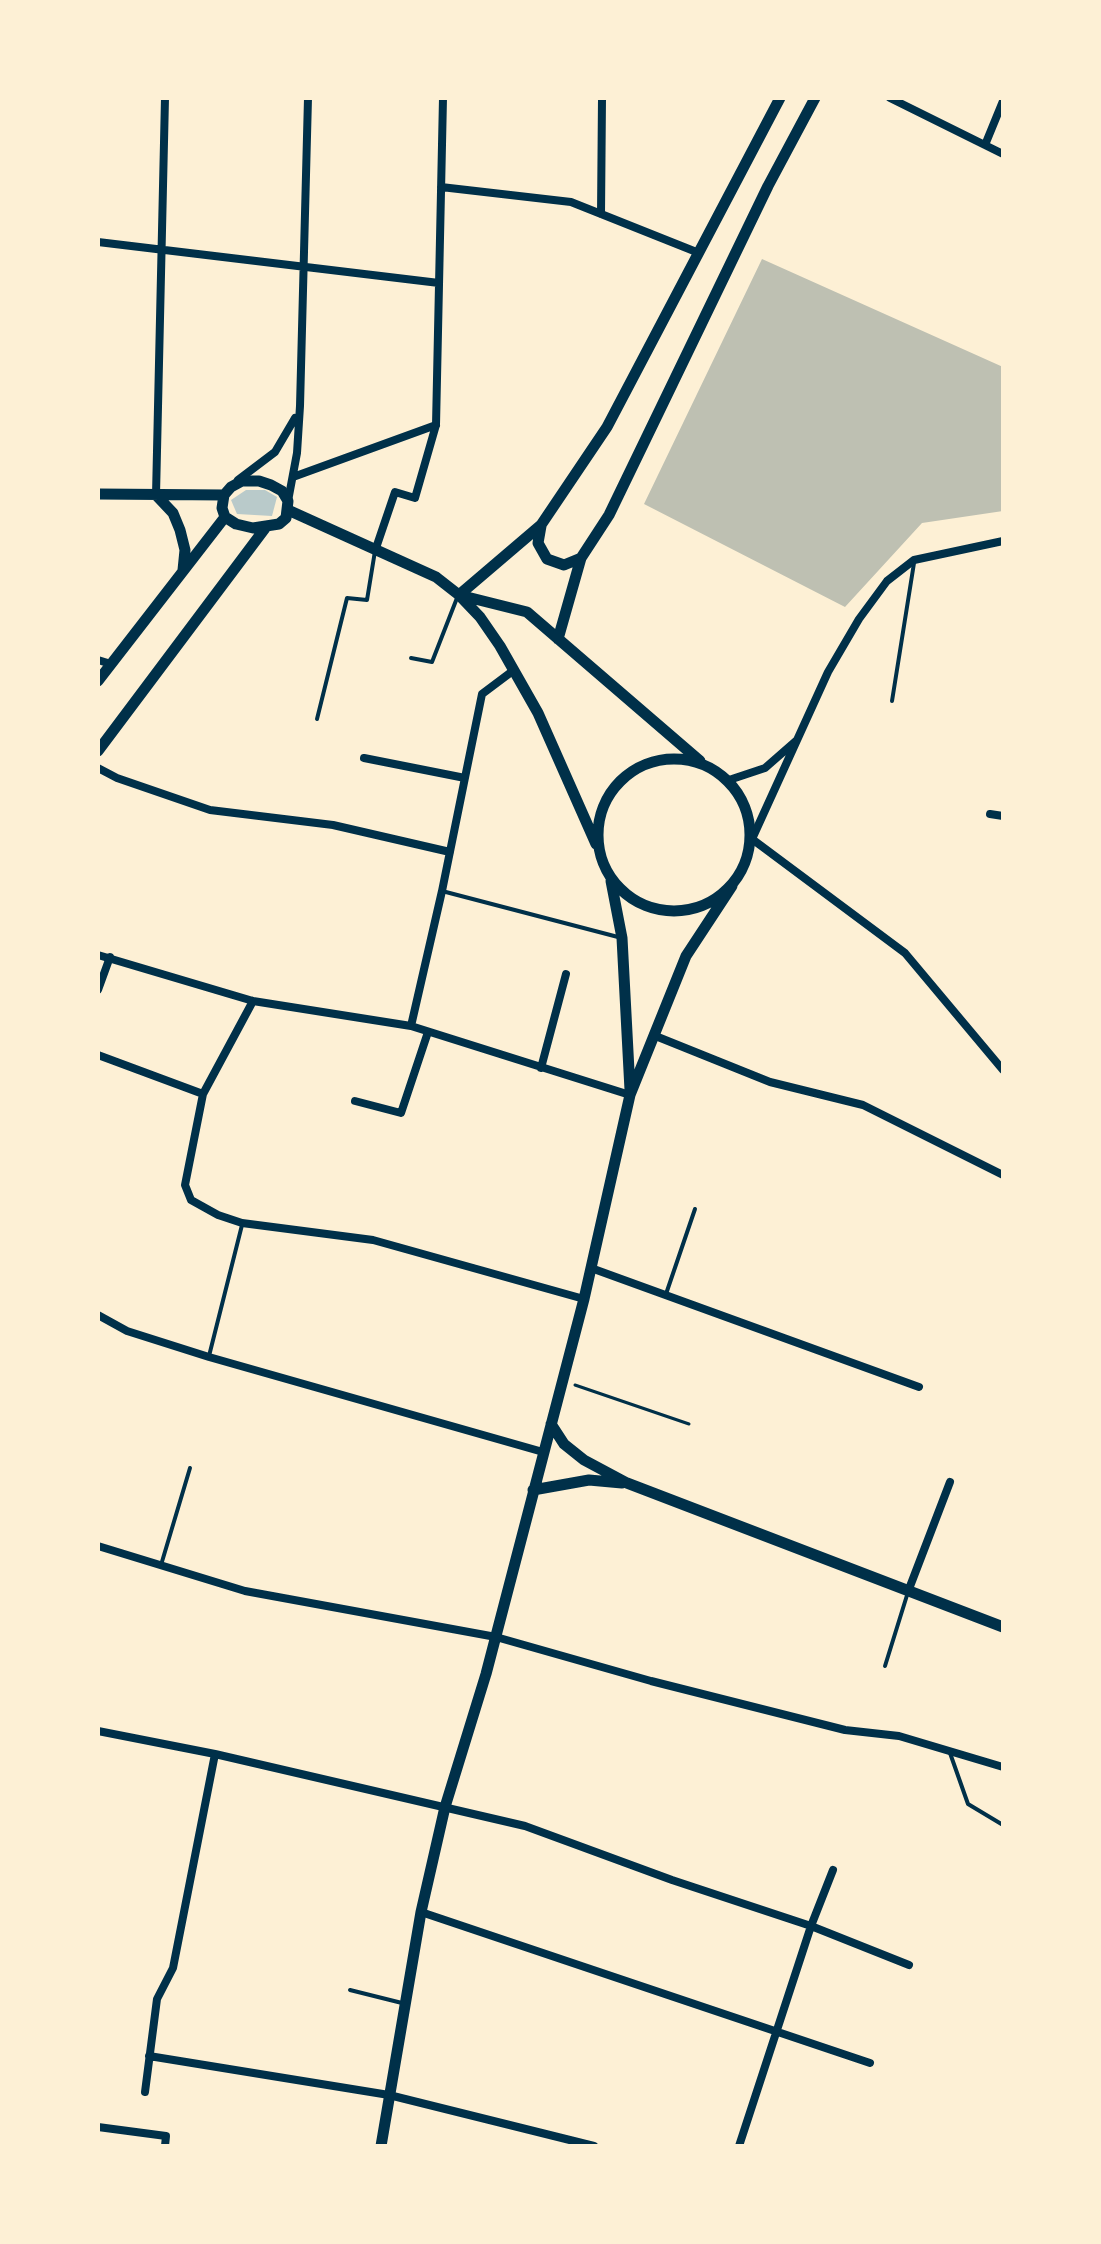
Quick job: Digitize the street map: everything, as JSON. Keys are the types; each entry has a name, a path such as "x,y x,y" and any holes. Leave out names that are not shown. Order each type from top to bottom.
{"street":[{"path":"165,98 156,495 173,513 180,530 185,550 183,570"},
{"path":"300,406 293,427 275,452 227,491 222,508 225,517 236,524 253,528 279,524 286,518 293,477 300,406 308,98"},
{"path":"376,548 395,492 415,498 436,425 443,98"},
{"path":"601,214 602,98"},
{"path":"459,595 541,525 607,427 780,98"},
{"path":"558,639 581,558 609,515 768,186 815,98"},
{"path":"890,98 1003,154"},
{"path":"985,145 1003,101"},
{"path":"441,187 571,202 699,253"},
{"path":"98,242 439,283"},
{"path":"293,477 436,425"},
{"path":"98,494 227,491 242,481 259,481 282,491 288,505 436,577 480,617 538,713 611,880 622,938 630,1095"},
{"path":"98,681 225,517"},
{"path":"541,525 538,543 547,559 564,565 581,558"},
{"path":"98,751 266,527"},
{"path":"381,2146 421,1912 445,1807 496,1637 584,1299 630,1095 653,1035 686,956 746,864 752,839 828,672 859,619 887,581 914,560 1003,541"},
{"path":"459,595 527,612 702,763 729,780 747,807 752,839 905,953 1003,1070"},
{"path":"98,660 111,664"},
{"path":"411,1026 482,694 514,670"},
{"path":"729,780 765,768 800,736"},
{"path":"598,848 599,816 614,787 639,766 670,757 702,763"},
{"path":"364,758 465,778"},
{"path":"98,768 117,778 210,810 333,825 450,852"},
{"path":"990,814 1003,816"},
{"path":"611,880 637,902 670,912 704,906 732,886"},
{"path":"98,955 253,1001 411,1026 630,1095"},
{"path":"98,990 110,957"},
{"path":"541,1068 566,974"},
{"path":"253,1001 203,1094 185,1185 191,1200 218,1215 242,1223 373,1240 584,1299"},
{"path":"355,1101 401,1113 428,1032"},
{"path":"653,1035 770,1082 863,1105 1003,1175"},
{"path":"98,1055 203,1094"},
{"path":"591,1268 919,1387"},
{"path":"98,1315 127,1331 209,1357 543,1452"},
{"path":"551,1424 564,1444 584,1460 627,1483 1003,1627"},
{"path":"533,1490 589,1480 627,1483"},
{"path":"909,1589 950,1482"},
{"path":"98,1546 245,1591 496,1637 756,1708 845,1730 899,1736 1003,1767"},
{"path":"98,1731 215,1754 525,1826 672,1880 811,1926 909,1965"},
{"path":"145,2092 157,1999 173,1968 215,1754"},
{"path":"739,2146 811,1926 833,1870"},
{"path":"421,1912 870,2063"},
{"path":"149,2056 389,2095 594,2146"},
{"path":"98,2127 166,2136 165,2146"}],"lane":[{"path":"317,719 347,598 367,600 376,548"},
{"path":"892,701 914,560"},
{"path":"411,658 432,662 459,595"},
{"path":"442,891 622,938"},
{"path":"666,1295 695,1209"},
{"path":"209,1357 242,1223"},
{"path":"161,1566 190,1468"},
{"path":"885,1666 909,1589"},
{"path":"950,1753 968,1804 1003,1825"},
{"path":"350,1990 405,2004"}],"path":[{"path":"562,1380 689,1424"}],"shaded area":[{"path":"246,490 265,490 277,497 272,516 237,514 231,500"}],"building":[{"path":"762,259 1003,367 1003,511 922,523 845,607 644,504"}]}
